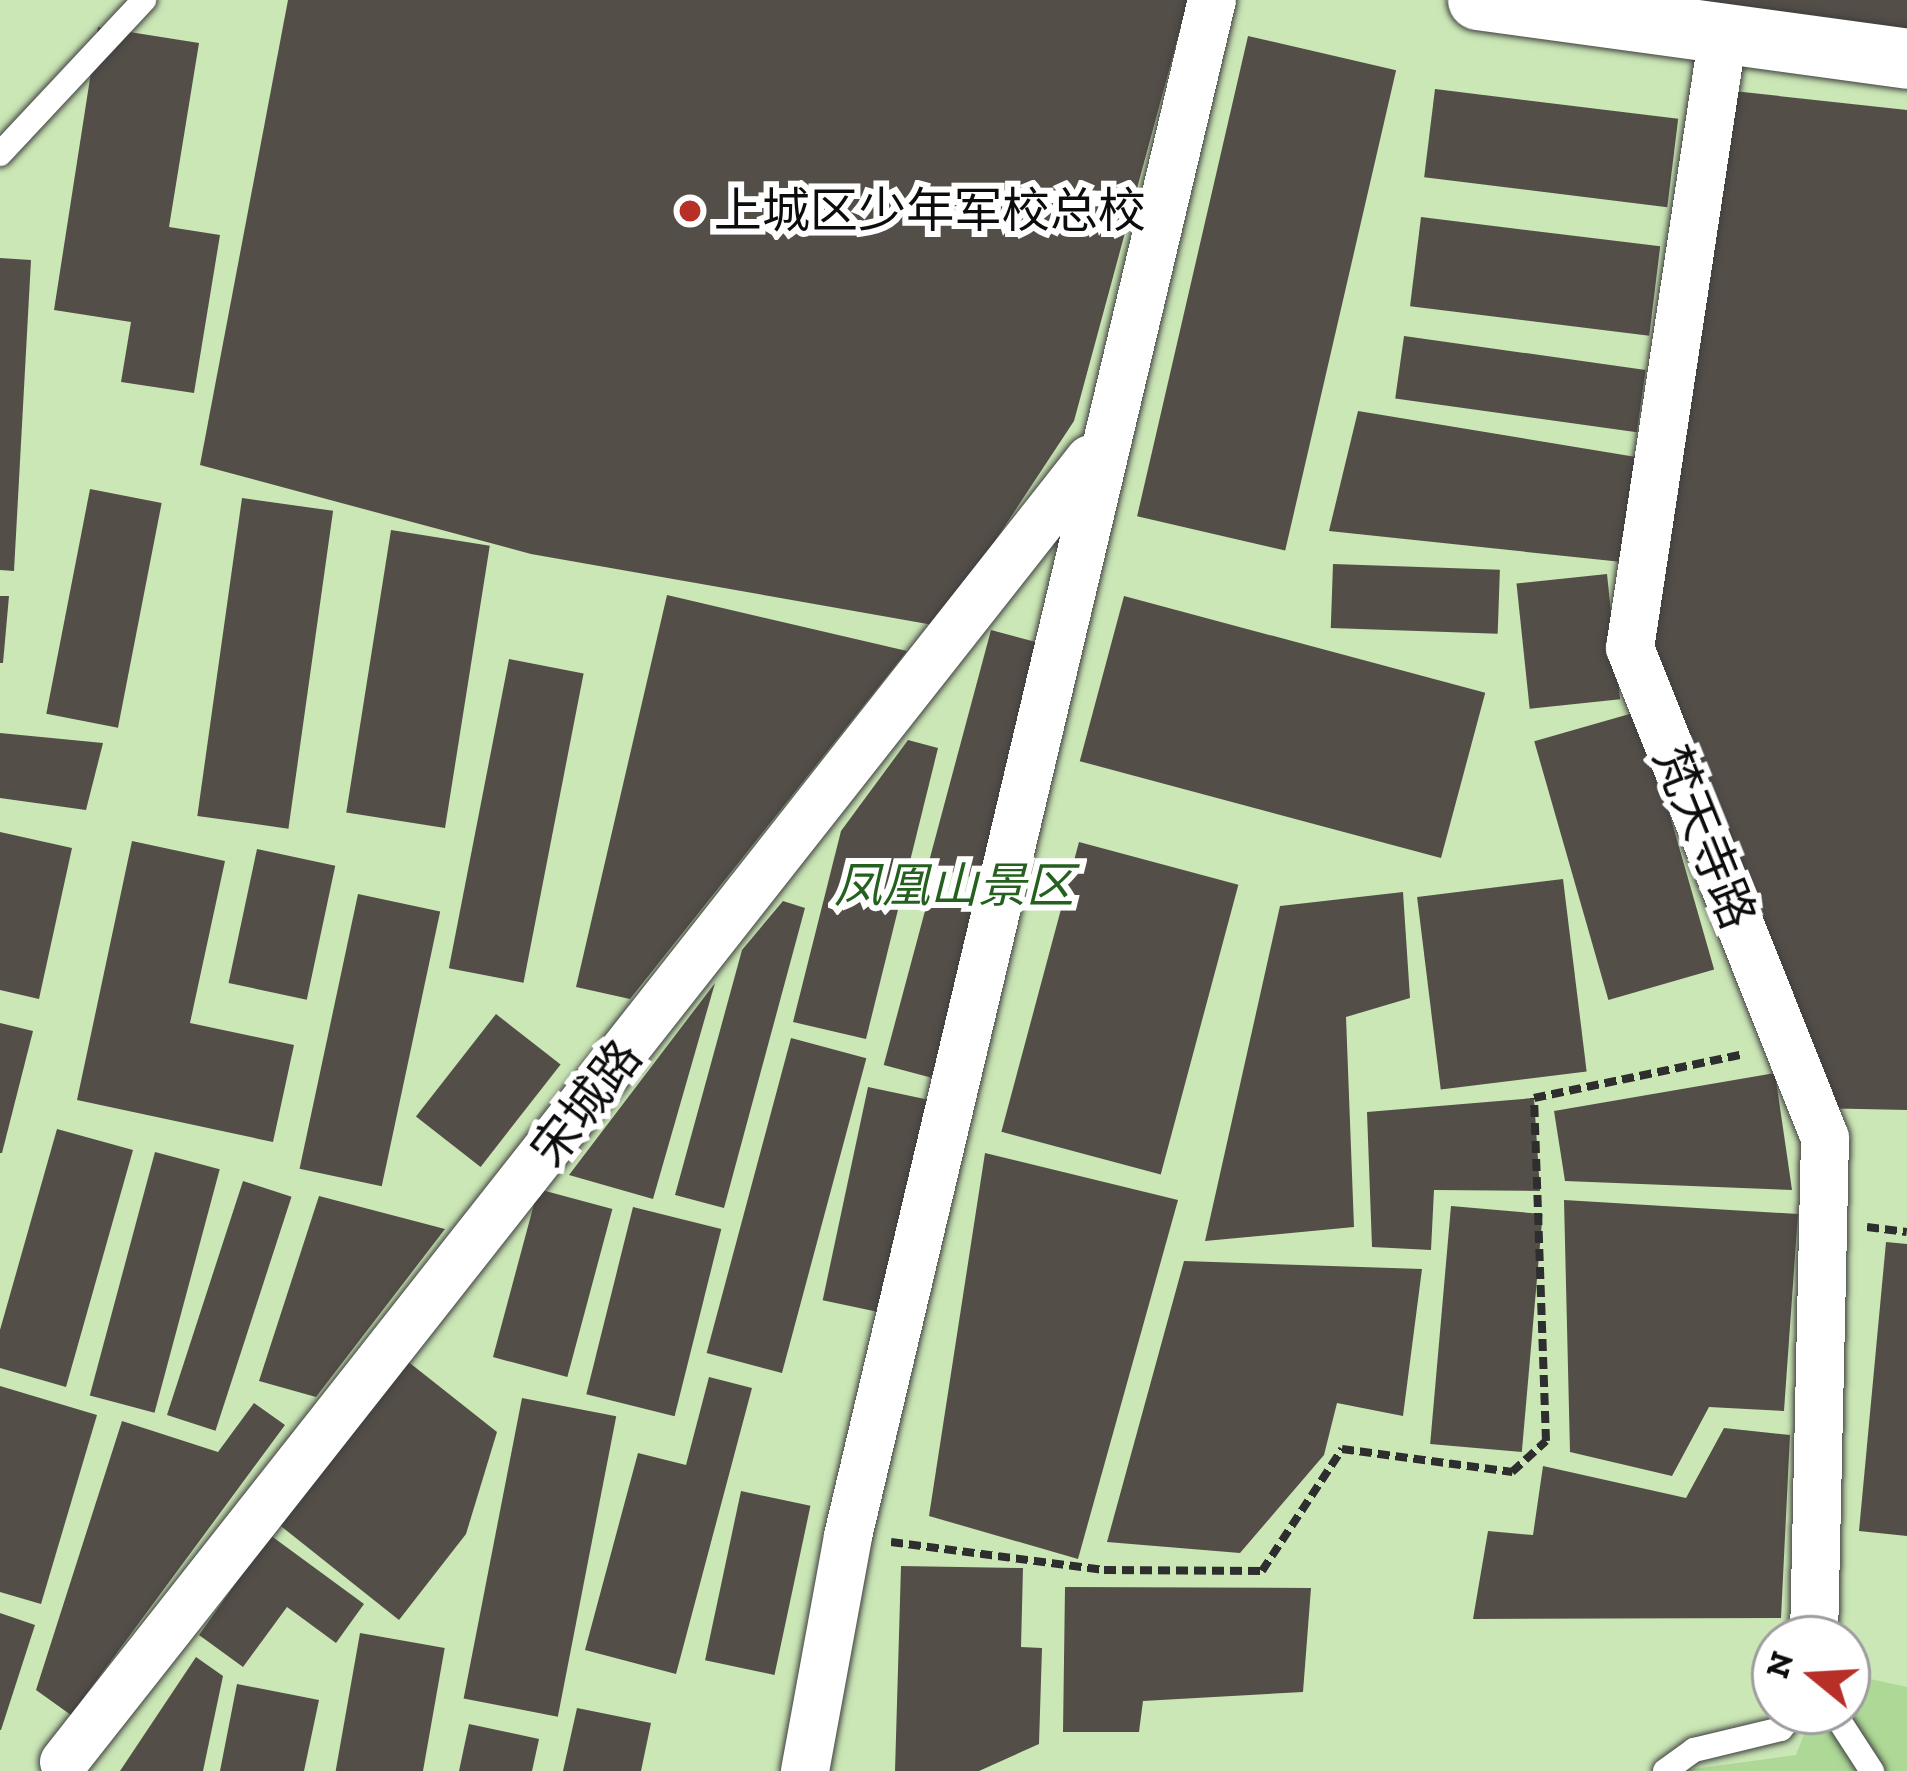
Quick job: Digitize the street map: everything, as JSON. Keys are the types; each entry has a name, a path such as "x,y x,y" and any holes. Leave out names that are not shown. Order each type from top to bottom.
{"street":[{"name":"宋城路","path":"805,1771 848,1536 1211,0"},
{"path":"1478,0 1907,58"},
{"name":"梵天寺路","path":"1724,34 1630,648 1826,1138 1815,1615"},
{"name":"宋城路","path":"64,1762 1104,441"}],"lane":[{"path":"0,154 144,0"},
{"path":"1665,1771 1694,1750 1755,1735"},
{"path":"1848,1735 1872,1771"}],"path":[{"path":"848,1536 1104,1570 1262,1570 1342,1449 1512,1472 1546,1441 1534,1098 1788,1044"}],"green space":[{"name":"凤凰山景区","path":"0,0 1907,0 1907,1771 0,1771"},
{"path":"1871,1679 1907,1687 1907,1771 1678,1771 1796,1755 1804,1735 1871,1735"}],"building":[{"name":"上城区少年军校总校","path":"288,0 1188,0 1074,421 939,626 531,554 200,465"},
{"path":"1687,0 1907,0 1907,41"},
{"path":"98,27 199,43 169,227 220,235 194,393 121,382 131,322 54,310"},
{"path":"1248,36 1396,70 1285,551 1137,516"},
{"path":"1435,89 1678,119 1667,207 1424,177"},
{"path":"1715,89 1907,110 1907,1110 1813,1108 1630,648"},
{"path":"1421,217 1660,246 1649,336 1410,306"},
{"path":"0,258 31,260 14,571 0,570"},
{"path":"1404,336 1646,370 1637,432 1395,398"},
{"path":"1358,411 1636,457 1622,562 1329,531"},
{"path":"90,489 162,503 118,728 46,714"},
{"path":"242,498 333,511 288,829 197,816"},
{"path":"391,530 490,546 445,828 346,812"},
{"path":"1333,564 1500,570 1498,634 1331,628"},
{"path":"1607,574 1620,699 1530,709 1516,584"},
{"path":"667,595 907,651 630,999 576,987"},
{"path":"0,596 9,596 3,663 0,663"},
{"path":"1124,596 1485,693 1441,858 1080,761"},
{"path":"991,630 1046,645 983,880 928,866"},
{"path":"509,659 584,674 523,983 449,968"},
{"path":"1640,711 1714,970 1608,1000 1534,741"},
{"path":"0,733 103,743 86,810 0,798"},
{"path":"908,740 938,748 866,1039 793,1022 841,831"},
{"path":"0,832 72,848 39,999 0,990"},
{"path":"132,841 225,861 190,1023 294,1045 273,1142 77,1100"},
{"path":"1079,842 1238,885 1161,1174 1001,1132"},
{"path":"257,849 335,866 307,1000 229,983"},
{"path":"1563,879 1587,1072 1441,1089 1417,897"},
{"path":"1403,892 1410,998 1346,1017 1354,1227 1205,1241 1280,906"},
{"path":"358,894 440,911 382,1186 300,1169"},
{"path":"929,896 992,913 946,1082 884,1065"},
{"path":"783,901 805,908 724,1208 675,1195 742,950"},
{"path":"715,983 653,1199 569,1175"},
{"path":"496,1014 561,1064 481,1167 416,1116"},
{"path":"0,1023 33,1031 2,1153 0,1153"},
{"path":"791,1038 866,1058 782,1373 707,1353"},
{"path":"1775,1073 1792,1190 1565,1181 1554,1111"},
{"path":"868,1087 941,1103 896,1316 823,1300"},
{"path":"1534,1098 1540,1191 1434,1190 1431,1250 1372,1247 1367,1112"},
{"path":"57,1129 133,1150 66,1387 0,1368 0,1330"},
{"path":"155,1152 220,1169 154,1413 90,1395"},
{"path":"985,1153 1178,1200 1078,1559 929,1516"},
{"path":"243,1181 292,1197 215,1431 167,1415"},
{"path":"538,1189 612,1209 567,1377 493,1357"},
{"path":"319,1196 445,1229 316,1397 259,1381"},
{"path":"1564,1200 1798,1214 1784,1411 1709,1407 1672,1476 1570,1452"},
{"path":"1451,1206 1543,1214 1522,1452 1430,1444"},
{"path":"633,1207 721,1229 675,1416 586,1394"},
{"path":"1886,1242 1907,1244 1907,1536 1859,1531"},
{"path":"1184,1261 1422,1269 1403,1416 1337,1403 1324,1455 1240,1553 1107,1542"},
{"path":"406,1360 497,1432 466,1534 399,1620 277,1523"},
{"path":"709,1377 752,1388 676,1674 585,1650 638,1453 686,1465"},
{"path":"0,1386 97,1415 41,1604 0,1592"},
{"path":"522,1398 616,1416 558,1717 464,1698"},
{"path":"254,1403 285,1425 71,1715 36,1690 122,1421 218,1452"},
{"path":"1724,1428 1790,1435 1781,1615 1473,1619 1488,1531 1533,1535 1543,1466 1686,1498"},
{"path":"741,1491 810,1506 774,1675 705,1660"},
{"path":"270,1535 364,1604 336,1643 287,1607 243,1667 199,1635"},
{"path":"901,1566 1023,1568 1021,1647 1042,1648 1039,1744 979,1771 895,1771"},
{"path":"1065,1587 1311,1588 1303,1692 1143,1701 1139,1732 1063,1732"},
{"path":"0,1613 35,1625 1,1730 0,1730"},
{"path":"360,1633 445,1648 423,1771 336,1771"},
{"path":"196,1657 223,1676 203,1771 120,1771"},
{"path":"237,1684 319,1700 304,1771 220,1771"},
{"path":"577,1708 651,1723 641,1771 563,1771"},
{"path":"469,1724 539,1739 532,1771 459,1771"}],"place":[{"name":"上城区少年军校总校","path":"690,211"}]}
